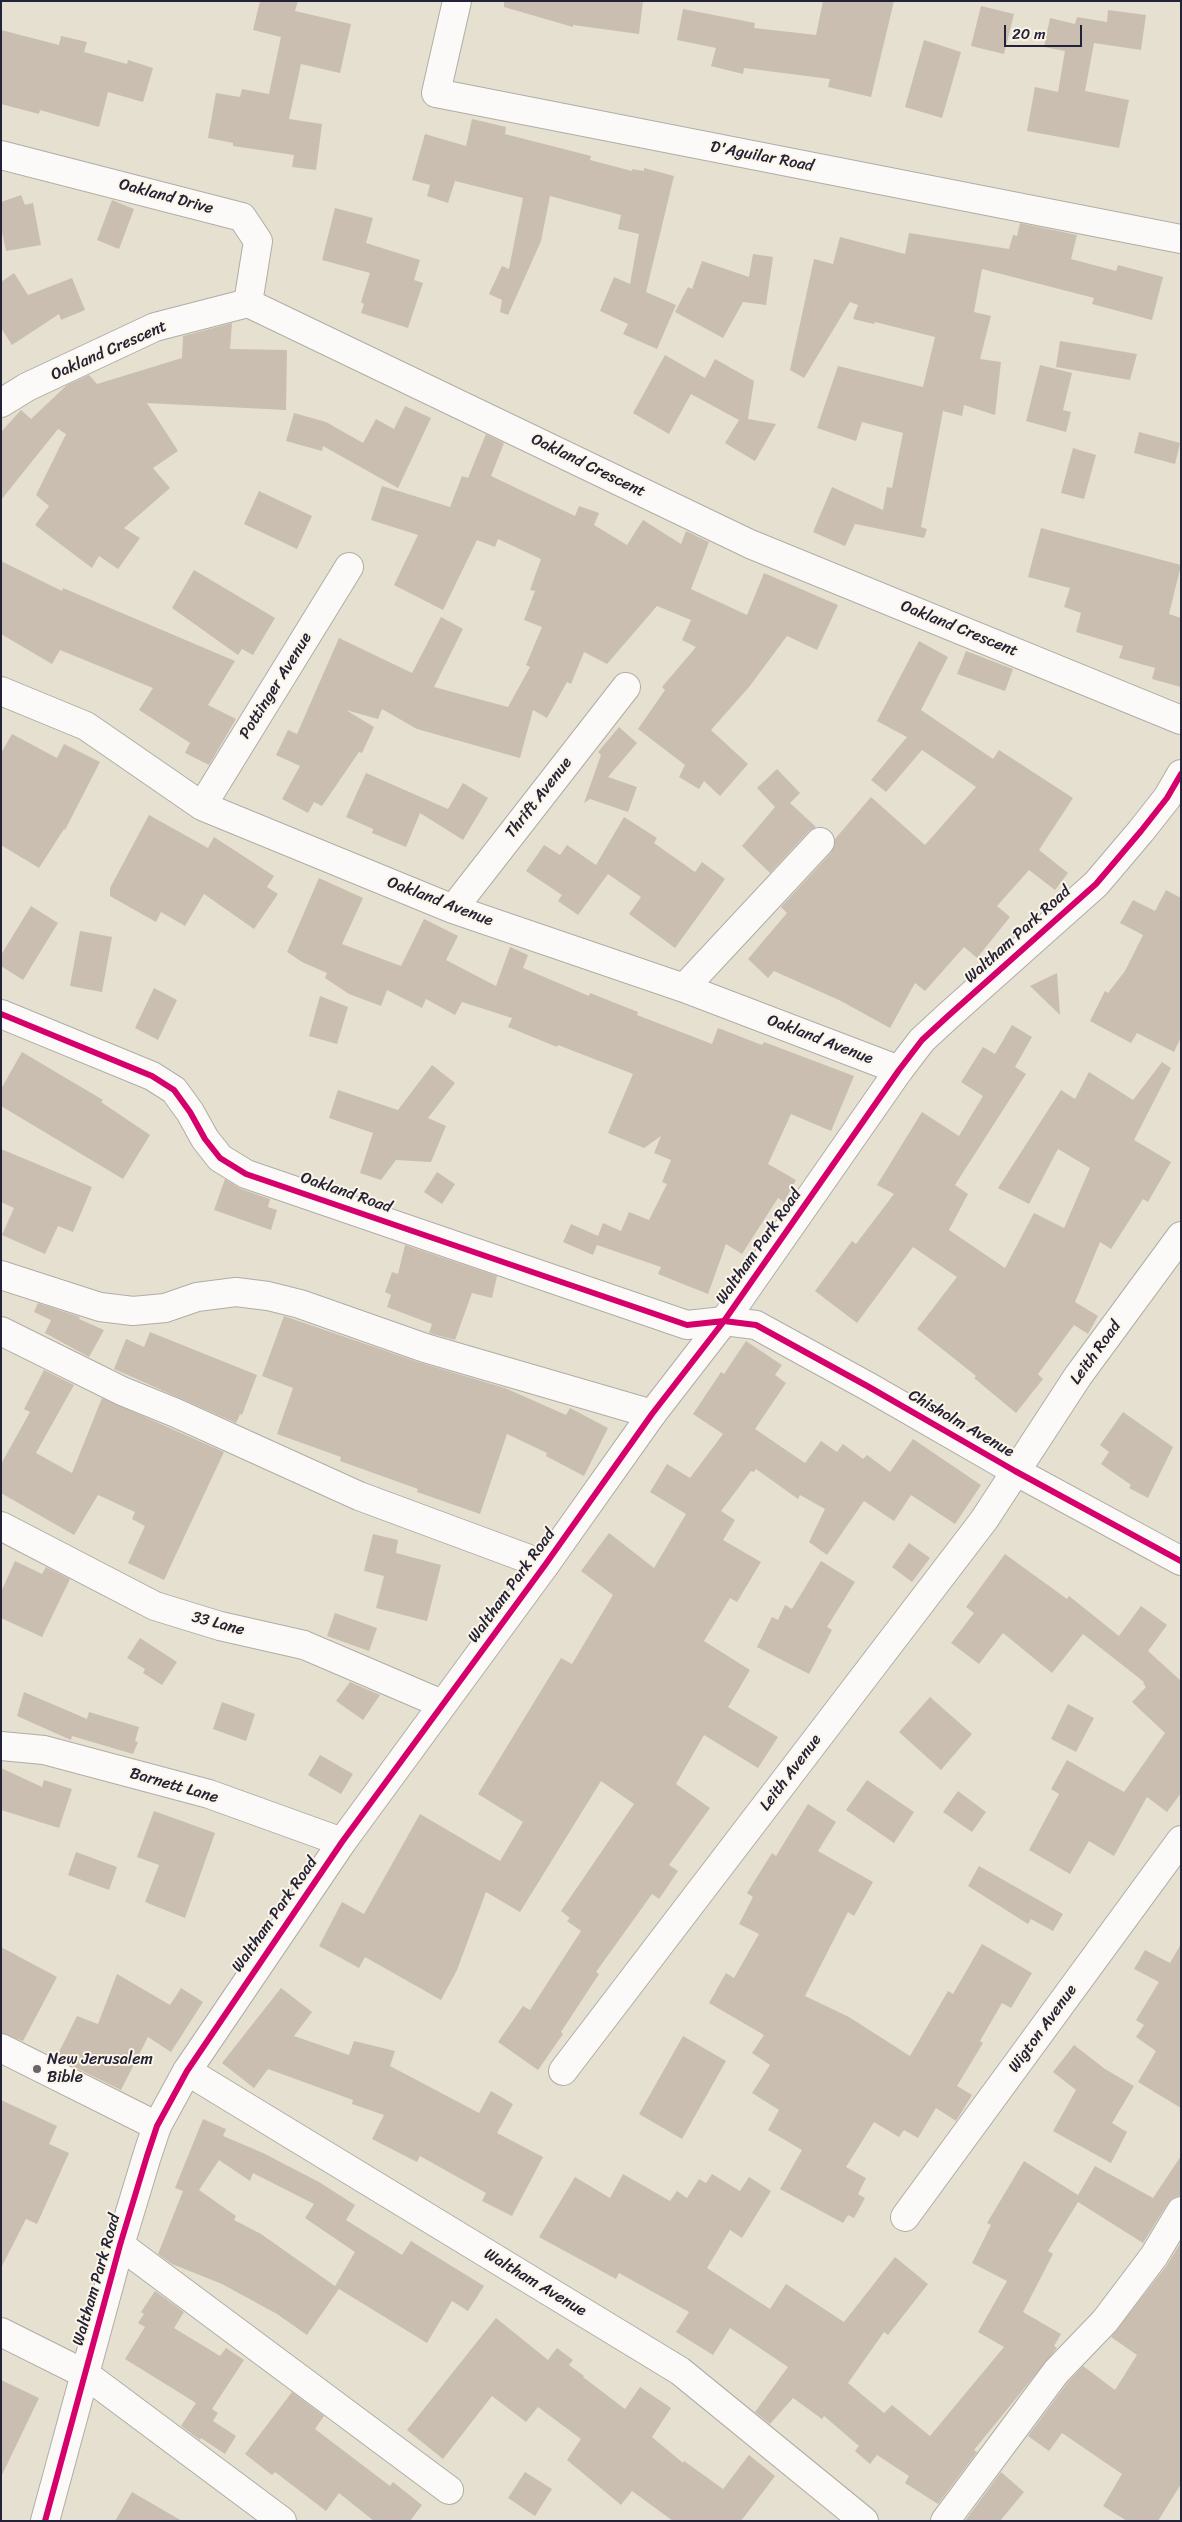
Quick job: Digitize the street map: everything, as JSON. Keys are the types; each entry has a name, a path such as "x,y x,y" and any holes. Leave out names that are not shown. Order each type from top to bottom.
{"street":[{"name":"D'Aguilar Road","path":"457,1 436,93 1181,239"},
{"name":"Oakland Drive","path":"1,155 242,217 258,242 248,303"},
{"name":"Oakland Crescent","path":"1,403 27,387 155,327 248,303 750,544 1181,720"},
{"name":"Pottinger Avenue","path":"202,806 349,567"},
{"name":"Thrift Avenue","path":"453,909 626,687"},
{"name":"Oakland Avenue","path":"1,690 86,726 202,806 453,909 684,988 899,1070"},
{"name":"Waltham Park Road","path":"45,2521 120,2245 157,2126 187,2071 342,1842 545,1565 652,1414 724,1321 899,1070 922,1040 941,1022 1096,884 1167,798 1181,774"},
{"path":"684,988 820,842"},
{"name":"Oakland Road","path":"1,1014 152,1076 174,1090 220,1158 246,1174 687,1325 724,1321"},
{"name":"Leith Road","path":"1015,1472 1078,1376 1181,1236"},
{"path":"1,1275 100,1307 133,1311 165,1308 197,1297 236,1292 268,1296 300,1304 424,1348 652,1414"},
{"name":"Chisholm Avenue","path":"724,1321 756,1325 870,1387 1015,1472 1181,1562"},
{"path":"1,1330 122,1391 176,1413 359,1496 545,1565"},
{"name":"Leith Avenue","path":"563,2071 984,1520 1015,1472"},
{"name":"33 Lane","path":"1,1526 154,1606 220,1626 304,1645 442,1704"},
{"name":"Barnett Lane","path":"1,1746 44,1750 209,1794 342,1842"},
{"name":"Wigton Avenue","path":"905,2217 1181,1840"},
{"path":"1,2048 157,2126"},
{"name":"Waltham Avenue","path":"187,2071 680,2371 864,2521"},
{"path":"945,2521 1056,2372 1105,2321 1154,2256 1181,2211"},
{"path":"120,2245 449,2490"},
{"path":"1,2332 85,2374 282,2521"}],"building":[{"path":"260,1 298,1 295,11 351,24 340,73 301,64 289,119 322,124 316,170 292,167 294,155 233,146 233,143 208,138 216,93 240,97 242,89 269,94 281,37 253,30"},
{"path":"504,1 643,1 639,34 573,25 573,27 504,7"},
{"path":"823,1 894,1 871,97 828,87 830,79 744,68 743,74 711,66 716,48 677,40 683,9 755,23 754,28 816,35"},
{"path":"981,6 1014,14 1004,54 971,46"},
{"path":"1108,10 1146,15 1141,50 1094,43 1085,91 1129,100 1119,148 1027,131 1035,87 1058,92 1065,51 1044,47 1050,18 1075,24 1077,17 1107,22"},
{"path":"1,30 59,45 61,36 87,42 84,52 127,64 128,60 153,68 143,102 108,92 99,127 40,110 39,114 1,104"},
{"path":"924,40 961,52 942,118 905,107"},
{"path":"472,119 506,127 505,134 591,156 590,160 632,171 632,169 644,171 644,168 674,176 646,292 676,305 657,349 623,334 628,324 600,311 614,277 630,284 639,234 618,229 621,215 550,196 541,241 508,315 500,312 502,300 489,294 502,266 509,269 523,198 455,181 448,203 427,196 430,185 412,180 425,134 466,146"},
{"path":"21,195 25,205 33,203 41,245 6,251 1,227 1,202"},
{"path":"112,200 134,209 119,249 97,240"},
{"path":"335,208 373,218 366,243 420,260 414,280 423,283 408,328 361,313 364,304 361,302 370,273 322,260"},
{"path":"1020,223 1077,235 1071,259 1116,271 1118,265 1163,277 1152,320 1092,304 1094,298 982,269 974,312 991,316 980,359 1001,362 995,415 964,405 962,416 943,411 921,527 927,529 924,538 855,524 845,546 813,532 832,487 883,510 887,487 892,488 903,433 862,422 856,441 817,428 838,366 923,387 935,337 875,322 874,324 853,319 858,305 850,302 804,378 790,370 814,259 833,264 840,237 905,254 909,233 1009,249 1013,235 1017,236"},
{"path":"753,254 773,257 766,305 743,302 723,338 675,312 688,287 692,289 702,261 749,277"},
{"path":"14,273 28,295 72,278 85,310 61,320 59,314 12,345 1,328 1,282"},
{"path":"232,323 230,349 287,350 286,410 147,403 178,451 153,468 170,488 124,528 140,538 118,569 99,556 92,568 35,525 49,506 36,495 66,434 58,429 1,500 1,432 21,410 31,419 67,385 89,375 97,384 182,358 183,336"},
{"path":"1060,341 1137,354 1130,380 1056,367"},
{"path":"665,355 705,378 715,359 754,381 748,419 776,424 755,461 725,443 739,420 691,394 669,434 633,413"},
{"path":"1040,365 1072,373 1063,410 1071,412 1066,432 1026,421"},
{"path":"405,406 431,418 398,488 323,446 322,451 286,441 294,413 326,422 363,443 376,419 394,429"},
{"path":"1139,432 1180,443 1175,464 1134,453"},
{"path":"486,434 504,443 491,476 575,516 579,506 599,513 594,525 627,545 643,520 681,544 686,531 709,542 691,589 747,615 764,573 838,605 817,650 787,636 749,687 711,730 748,764 720,796 704,781 699,789 679,777 685,765 638,729 665,690 662,687 696,647 682,640 691,620 657,606 607,664 584,652 571,684 567,682 547,718 533,710 520,758 417,729 382,709 378,719 346,710 374,727 362,753 359,752 322,806 314,802 308,813 282,799 300,766 276,755 288,730 297,734 339,638 412,673 441,617 463,629 434,687 508,707 530,667 526,665 542,627 524,620 535,591 530,590 541,559 498,539 495,547 477,540 443,610 394,585 418,535 371,520 382,486 450,507 462,476 468,478"},
{"path":"1073,448 1096,455 1084,499 1061,493"},
{"path":"259,491 312,516 297,549 244,524"},
{"path":"1041,528 1181,565 1169,614 1181,618 1181,687 1152,679 1155,668 1119,658 1123,646 1076,632 1081,613 1064,607 1070,588 1028,577"},
{"path":"1,561 62,591 63,588 235,661 208,705 236,719 209,765 185,753 190,743 139,710 153,688 60,650 52,664 1,634"},
{"path":"194,570 275,618 253,655 242,649 238,655 172,608"},
{"path":"919,641 948,657 921,710 993,759 999,750 1073,798 1039,850 1068,873 1055,890 1029,870 997,906 1010,917 977,958 964,947 925,991 915,983 890,1028 841,1001 774,971 768,978 748,959 787,913 781,907 831,853 835,839 871,797 925,845 976,787 922,750 886,792 871,780 907,737 877,721"},
{"path":"966,651 1013,669 1005,691 957,674"},
{"path":"619,727 637,743 608,777 637,787 628,812 590,799 584,803 601,755 598,752"},
{"path":"12,734 57,758 64,744 100,762 65,830 39,868 1,845 1,753"},
{"path":"777,769 800,793 790,803 816,827 809,831 770,873 742,846 775,807 757,788"},
{"path":"366,773 448,809 463,783 488,798 463,840 420,813 406,847 372,833 373,829 346,817"},
{"path":"149,815 208,848 214,837 274,876 267,887 278,894 254,929 204,894 185,926 161,912 156,922 110,896 110,888"},
{"path":"624,817 657,838 654,843 695,872 702,862 725,879 675,948 629,914 641,897 608,874 578,915 558,901 562,895 526,871 544,845 560,855 567,845 596,865"},
{"path":"319,878 363,898 342,944 401,966 424,919 458,936 446,960 496,986 510,947 528,955 523,968 589,996 590,993 638,1012 637,1015 712,1044 718,1028 762,1045 764,1042 854,1076 831,1131 791,1114 768,1164 796,1180 784,1202 778,1198 742,1254 726,1244 708,1294 658,1274 661,1267 597,1245 593,1255 563,1242 571,1224 598,1236 603,1223 621,1231 629,1212 649,1220 667,1184 662,1182 671,1160 654,1153 661,1136 644,1148 608,1133 633,1074 508,1027 512,1018 462,1002 455,1015 426,999 422,1008 387,990 381,1006 349,994 325,978 327,973 302,962 287,952"},
{"path":"1166,890 1181,898 1181,1037 1174,1052 1137,1033 1131,1043 1090,1021 1105,991 1108,993 1125,971 1143,935 1120,923 1133,900 1155,911"},
{"path":"31,906 58,923 23,980 1,966 1,955"},
{"path":"80,931 112,937 102,992 70,986"},
{"path":"1057,973 1060,1015 1030,986"},
{"path":"154,988 177,1000 158,1040 135,1028"},
{"path":"320,996 348,1007 337,1044 309,1036"},
{"path":"1012,1025 1032,1037 1015,1067 1026,1074 955,1185 968,1194 949,1230 1005,1268 1034,1213 1064,1228 1090,1168 1058,1149 1029,1204 998,1188 1061,1090 1075,1099 1089,1072 1133,1100 1162,1062 1171,1068 1134,1140 1171,1162 1148,1202 1143,1199 1111,1249 1100,1242 1075,1302 1098,1316 1088,1334 1074,1325 1038,1374 1043,1379 1016,1413 974,1378 976,1376 917,1329 957,1277 913,1247 857,1323 815,1291 852,1241 856,1244 894,1194 877,1185 922,1112 959,1136 983,1096 961,1082 983,1047 995,1054"},
{"path":"22,1052 103,1100 101,1102 150,1135 123,1179 1,1106 1,1089"},
{"path":"432,1065 455,1083 428,1118 446,1126 431,1162 396,1160 381,1180 360,1173 373,1133 329,1118 338,1090 398,1110"},
{"path":"1,1149 92,1187 73,1232 58,1226 45,1254 2,1235 14,1208 1,1202"},
{"path":"437,1172 455,1184 442,1204 424,1192"},
{"path":"225,1179 241,1189 270,1199 268,1207 277,1210 271,1230 214,1210"},
{"path":"405,1245 497,1276 492,1298 472,1293 455,1340 429,1333 432,1324 387,1307 391,1295 385,1292 392,1272 398,1274"},
{"path":"38,1303 80,1317 79,1319 104,1330 89,1357 45,1333 51,1320 34,1312"},
{"path":"284,1316 418,1362 505,1388 566,1415 570,1408 608,1428 584,1476 546,1456 547,1453 507,1434 480,1514 417,1492 418,1489 340,1461 341,1457 277,1434 293,1388 262,1376"},
{"path":"150,1332 257,1375 242,1415 240,1414 236,1423 114,1369 126,1339 144,1347"},
{"path":"746,1341 782,1365 775,1375 786,1383 755,1429 805,1463 821,1441 837,1452 843,1444 863,1459 867,1455 890,1472 913,1439 981,1485 955,1524 911,1495 894,1521 864,1501 827,1555 809,1542 825,1509 800,1495 798,1499 756,1469 754,1472 751,1471 721,1511 735,1520 723,1540 761,1562 737,1602 730,1598 704,1641 750,1670 728,1707 778,1737 758,1768 704,1735 676,1784 710,1808 669,1865 678,1871 659,1899 652,1894 596,1972 599,1974 561,2032 563,2034 538,2070 498,2042 523,2006 530,2010 581,1931 567,1921 570,1918 561,1911 634,1804 601,1781 520,1912 486,1892 457,1970 441,2000 365,1957 359,1968 319,1946 342,1902 364,1914 420,1814 500,1861 523,1822 478,1794 561,1658 572,1664 613,1595 581,1571 609,1533 654,1568 686,1514 650,1492 667,1464 690,1478 723,1434 693,1414 721,1372 724,1374"},
{"path":"44,1370 74,1385 36,1453 72,1473 102,1398 224,1452 164,1580 128,1563 145,1526 132,1519 135,1512 98,1495 74,1535 1,1493 1,1464 30,1412 24,1409"},
{"path":"1123,1412 1173,1447 1148,1498 1129,1488 1131,1485 1101,1464 1109,1452 1100,1445"},
{"path":"373,1534 398,1540 396,1553 441,1565 427,1621 376,1608 384,1576 364,1571"},
{"path":"909,1543 930,1558 912,1582 892,1567"},
{"path":"1005,1554 1067,1599 1069,1596 1119,1636 1141,1606 1167,1625 1148,1651 1181,1681 1181,1793 1167,1812 1147,1797 1114,1856 1089,1841 1070,1874 1029,1850 1059,1794 1051,1789 1067,1760 1124,1792 1165,1733 1132,1702 1146,1687 1144,1682 1083,1634 1052,1673 1003,1633 979,1664 951,1643 974,1613 966,1607"},
{"path":"15,1561 42,1574 46,1567 70,1579 42,1637 1,1618 1,1592"},
{"path":"821,1561 855,1582 827,1627 832,1630 809,1674 757,1647 772,1617 778,1620 785,1605 792,1609"},
{"path":"335,1613 377,1628 369,1651 327,1636"},
{"path":"140,1638 177,1662 162,1685 143,1673 145,1669 127,1658"},
{"path":"350,1682 380,1695 363,1720 336,1701"},
{"path":"24,1692 87,1719 89,1712 139,1727 135,1741 138,1742 133,1754 72,1736 71,1740 17,1716"},
{"path":"930,1697 972,1734 941,1770 899,1732"},
{"path":"222,1702 255,1714 246,1741 213,1729"},
{"path":"1068,1704 1094,1718 1076,1752 1051,1739"},
{"path":"320,1755 353,1774 341,1794 308,1775"},
{"path":"1,1768 42,1787 44,1780 72,1789 59,1828 1,1810"},
{"path":"867,1780 914,1812 894,1843 846,1810"},
{"path":"958,1791 986,1812 972,1832 943,1812"},
{"path":"808,1804 836,1822 818,1851 873,1882 854,1916 848,1912 805,1996 849,2017 910,2056 948,1991 953,1994 982,1944 1032,1973 1011,2008 1002,2003 980,2041 983,2043 957,2086 972,2095 956,2121 936,2108 918,2138 904,2130 899,2137 874,2122 846,2167 866,2178 858,2194 865,2198 854,2218 848,2215 843,2223 780,2189 802,2150 768,2130 779,2110 752,2093 770,2065 752,2053 764,2035 709,2003 726,1973 734,1978 759,1934 739,1924 753,1897 747,1893 772,1853 776,1856"},
{"path":"154,1811 215,1833 185,1918 145,1902 159,1865 137,1857"},
{"path":"76,1852 117,1867 109,1890 68,1875"},
{"path":"979,1866 1063,1914 1053,1931 1031,1919 1028,1924 968,1886"},
{"path":"1181,1944 1181,2108 1138,2082 1156,2051 1136,2037 1144,2025 1136,2020 1159,1982 1134,1969 1145,1950 1170,1963"},
{"path":"1,1947 57,1977 23,2041 1,2033"},
{"path":"117,1974 170,2005 181,1988 203,2002 171,2052 148,2037 121,2090 56,2058 77,2016 98,2024"},
{"path":"281,1988 312,2012 294,2036 349,2055 354,2041 395,2051 390,2066 479,2113 491,2091 513,2104 497,2133 543,2157 512,2216 482,2201 486,2193 420,2156 417,2162 372,2139 384,2115 352,2104 353,2100 268,2069 254,2088 222,2063"},
{"path":"683,2036 726,2061 682,2139 639,2114"},
{"path":"1074,2045 1105,2069 1134,2086 1112,2123 1127,2132 1111,2163 1053,2131 1076,2090 1053,2072"},
{"path":"1,2100 57,2126 49,2144 69,2153 37,2224 26,2219 1,2268"},
{"path":"203,2119 226,2129 223,2136 263,2153 319,2182 355,2205 346,2220 402,2255 411,2241 484,2286 468,2311 452,2301 427,2343 339,2289 307,2335 277,2314 222,2284 172,2264 158,2254 183,2191 175,2188","holes":["219,2160 250,2181 253,2173 314,2204 305,2218 355,2252 335,2286 261,2234 234,2220 236,2216 199,2190"]},
{"path":"1181,2156 1181,2195 1173,2198 1168,2203 1143,2243 1078,2202 1048,2251 1053,2254 1023,2312 1061,2334 1054,2346 1057,2348 974,2450 977,2452 938,2504 905,2483 909,2476 877,2455 870,2464 855,2451 859,2446 824,2416 822,2419 793,2398 770,2424 755,2412 788,2367 730,2328 713,2355 676,2332 689,2312 619,2273 616,2279 539,2237 575,2177 610,2198 623,2174 670,2201 677,2191 687,2198 699,2179 706,2183 712,2174 740,2191 749,2177 771,2191 742,2238 730,2230 707,2268 770,2309 786,2284 844,2322 895,2257 928,2284 888,2335 884,2332 848,2383 884,2413 892,2405 930,2436 1004,2347 978,2332 1007,2281 972,2263 991,2225 987,2223 1024,2161 1078,2195 1095,2166 1153,2198"},
{"path":"1181,2242 1181,2484 1158,2521 1127,2521 1103,2506 1122,2474 1062,2433 1049,2451 1028,2436 1068,2382 1083,2366 1115,2390 1137,2355 1111,2337 1167,2265"},
{"path":"155,2291 184,2312 174,2328 220,2356 226,2348 244,2360 212,2409 218,2413 213,2421 236,2436 225,2454 201,2438 200,2440 181,2426 196,2403 125,2359 145,2327 138,2323 144,2314 141,2312"},
{"path":"496,2318 548,2360 557,2348 573,2360 569,2365 625,2409 640,2387 671,2408 652,2437 683,2463 684,2461 723,2489 749,2455 775,2476 741,2521 673,2521 632,2491 621,2505 567,2460 581,2439 538,2407 526,2422 492,2396 443,2459 407,2430"},
{"path":"1,2380 39,2398 1,2477"},
{"path":"292,2392 324,2416 315,2429 390,2486 393,2482 422,2505 410,2521 374,2521 339,2493 326,2511 275,2472 272,2475 245,2454"},
{"path":"525,2472 552,2489 535,2516 508,2498"},
{"path":"1001,2472 1024,2492 1000,2521 965,2521"},
{"path":"132,2492 182,2521 115,2521"}],"cycle path":[{"path":"45,2521 120,2245 147,2156 157,2126 187,2071 342,1842 545,1565 652,1414 724,1321 899,1070 922,1040 1096,884 1167,798 1181,774"},
{"path":"1,1014 152,1076 174,1090 190,1112 205,1139 220,1158 246,1174 687,1325 724,1321 756,1325 1015,1471 1181,1561"}],"place":[{"name":"New Jerusalem Bible","path":"37,2069"}]}
